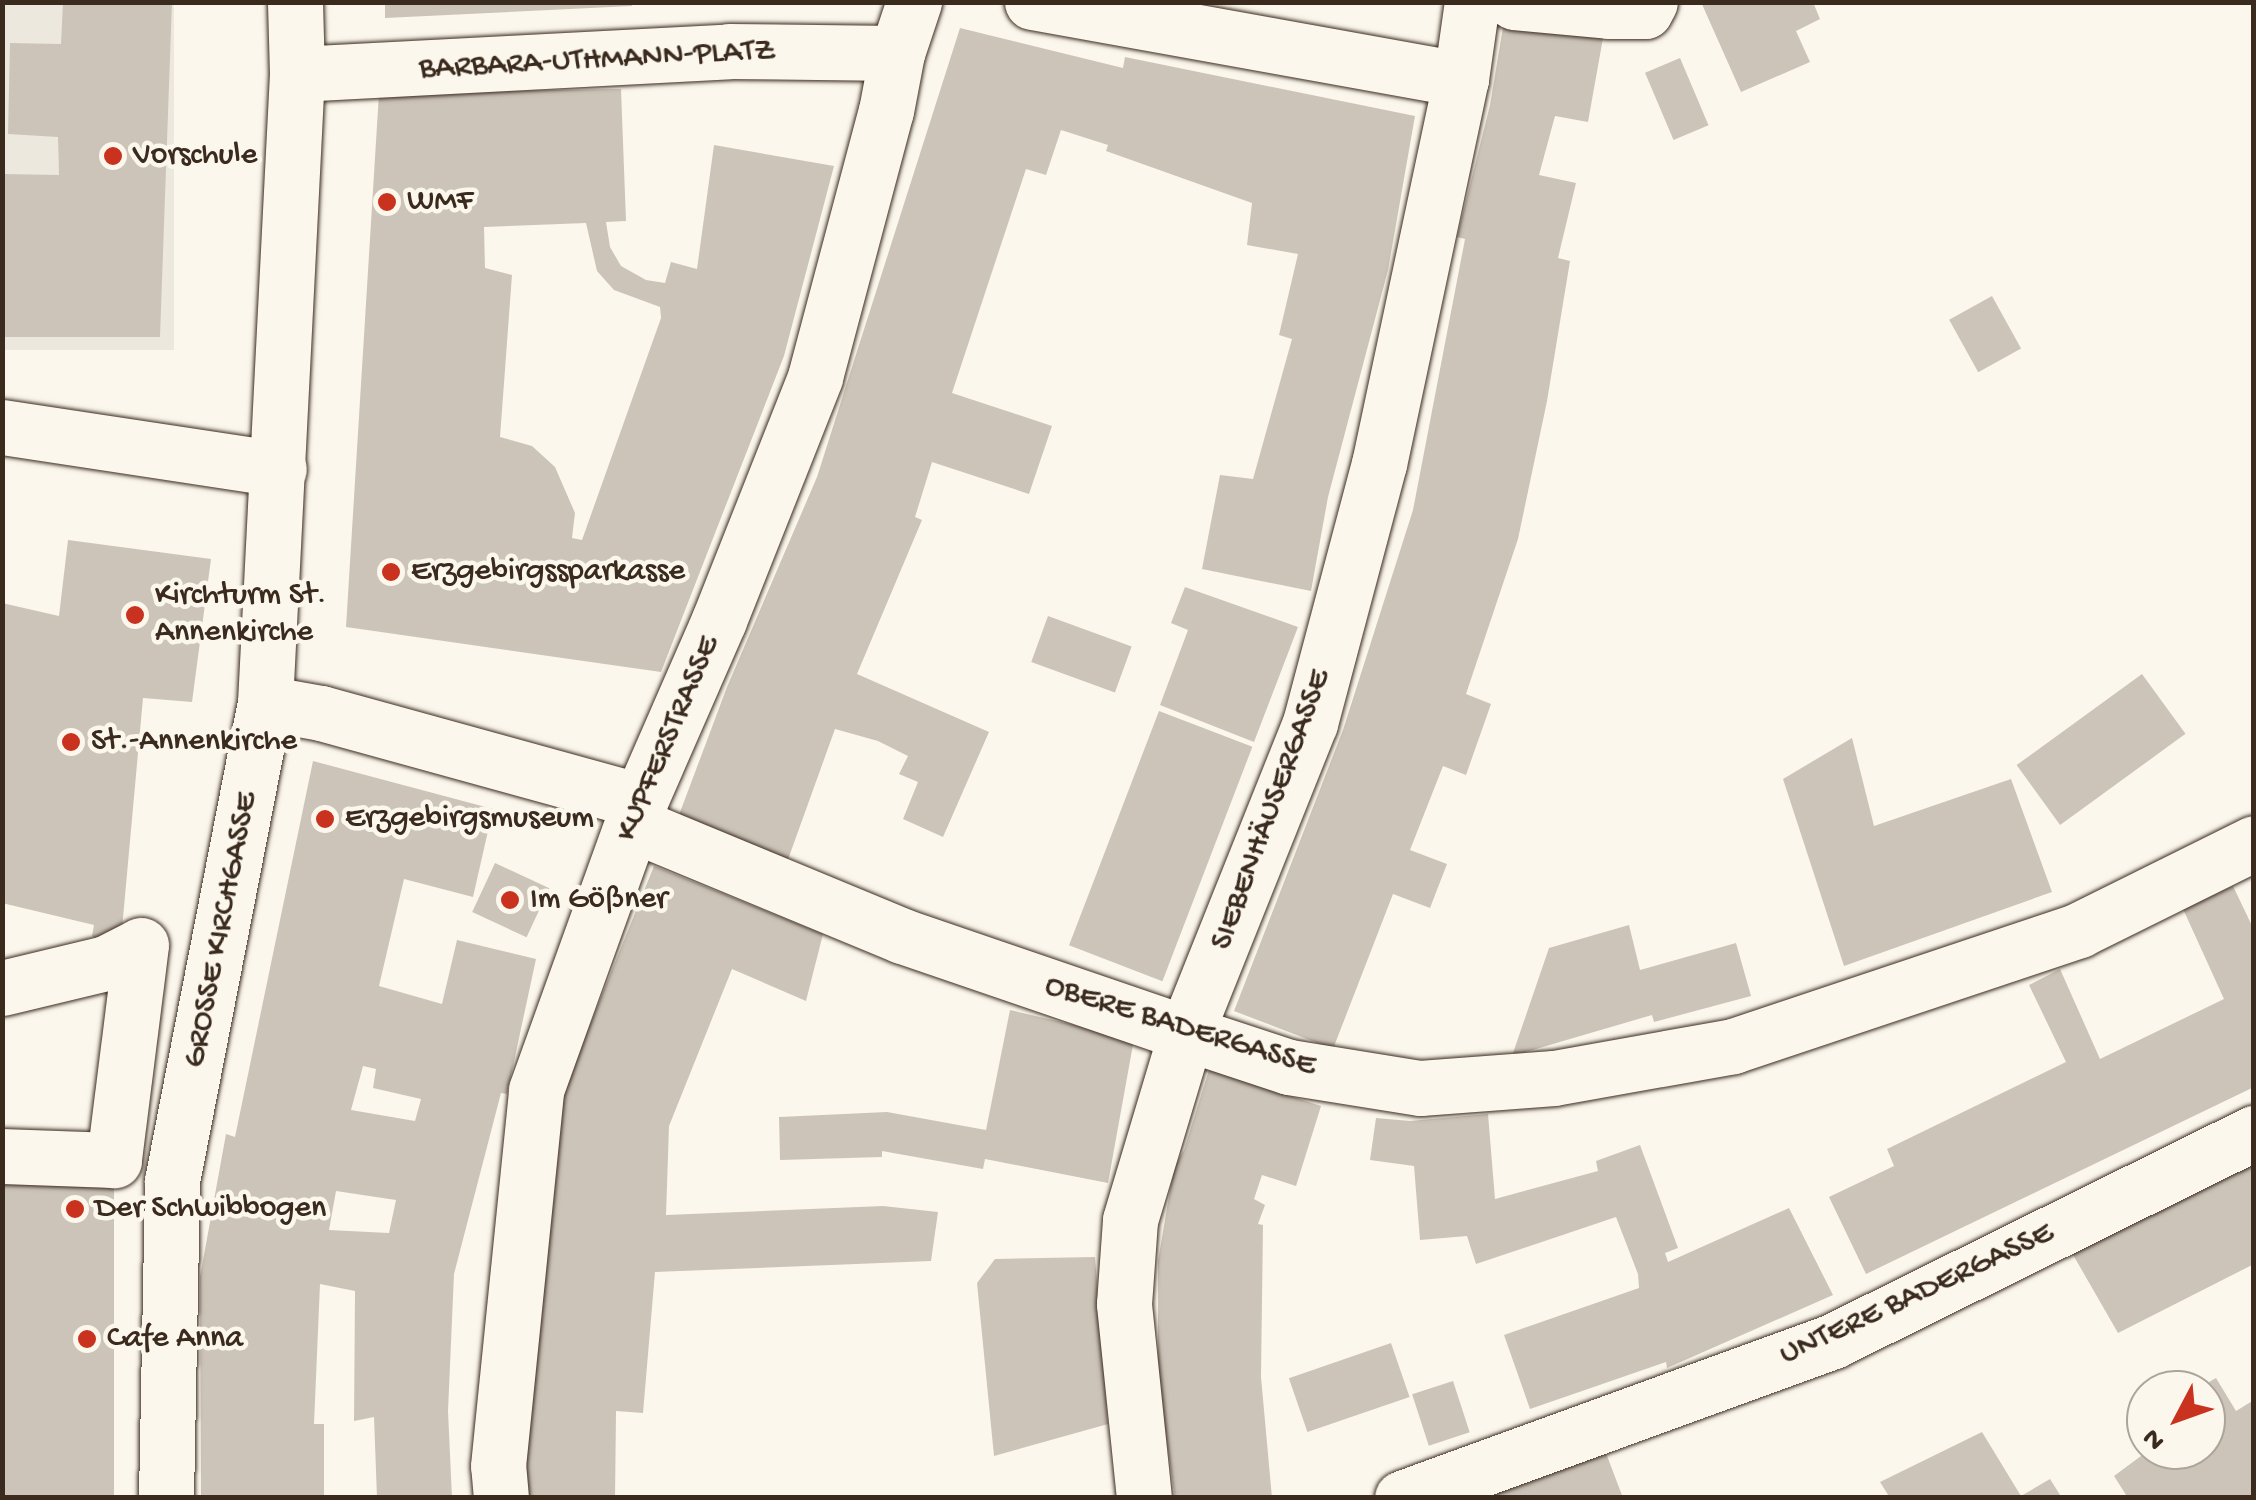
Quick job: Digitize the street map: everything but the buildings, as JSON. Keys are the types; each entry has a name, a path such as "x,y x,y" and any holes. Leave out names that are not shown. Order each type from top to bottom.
{"street":[{"name":"GROSSE KIRCHGASSE","path":"166,1498 172,1181 265,703 297,74 295,2"},
{"path":"1032,2 1461,79"},
{"name":"SIEBENHÄUSERGASSE","path":"1144,1498 1124,1304 1130,1220 1186,1033 1310,723 1380,464 1461,79 1472,2"},
{"path":"1514,2 1608,12 1645,11 1650,2"},
{"name":"BARBARA-UTHMANN-PLATZ","path":"297,74 729,51 906,28"},
{"name":"KUPFERSTRASSE","path":"500,1498 498,1466 536,1090 636,812 719,620 815,377 906,28"},
{"path":"2,427 279,468"},
{"name":"OBERE BADERGASSE","path":"265,703 321,713 636,812 902,936 1186,1033 1289,1066 1420,1088 1554,1078 1733,1046 2061,936 2254,843"},
{"path":"2,988 106,963 140,946 114,1160 2,1156"},
{"name":"UNTERE BADERGASSE","path":"1402,1498 1833,1340 2254,1133"}],"shaded area":[{"name":"Vorschule","path":"3,3 174,3 174,350 3,350"}],"place":[{"name":"Vorschule","path":"113,156"},
{"name":"WMF","path":"387,202"},
{"name":"Erzgebirgssparkasse","path":"391,572"},
{"name":"Kirchturm St. Annenkirche","path":"135,615"},
{"name":"St.-Annenkirche","path":"71,742"},
{"name":"Erzgebirgsmuseum","path":"325,819"},
{"name":"Im Gößner","path":"510,900"},
{"name":"Der Schwibbogen","path":"75,1209"},
{"name":"Cafe Anna","path":"87,1339"}]}
